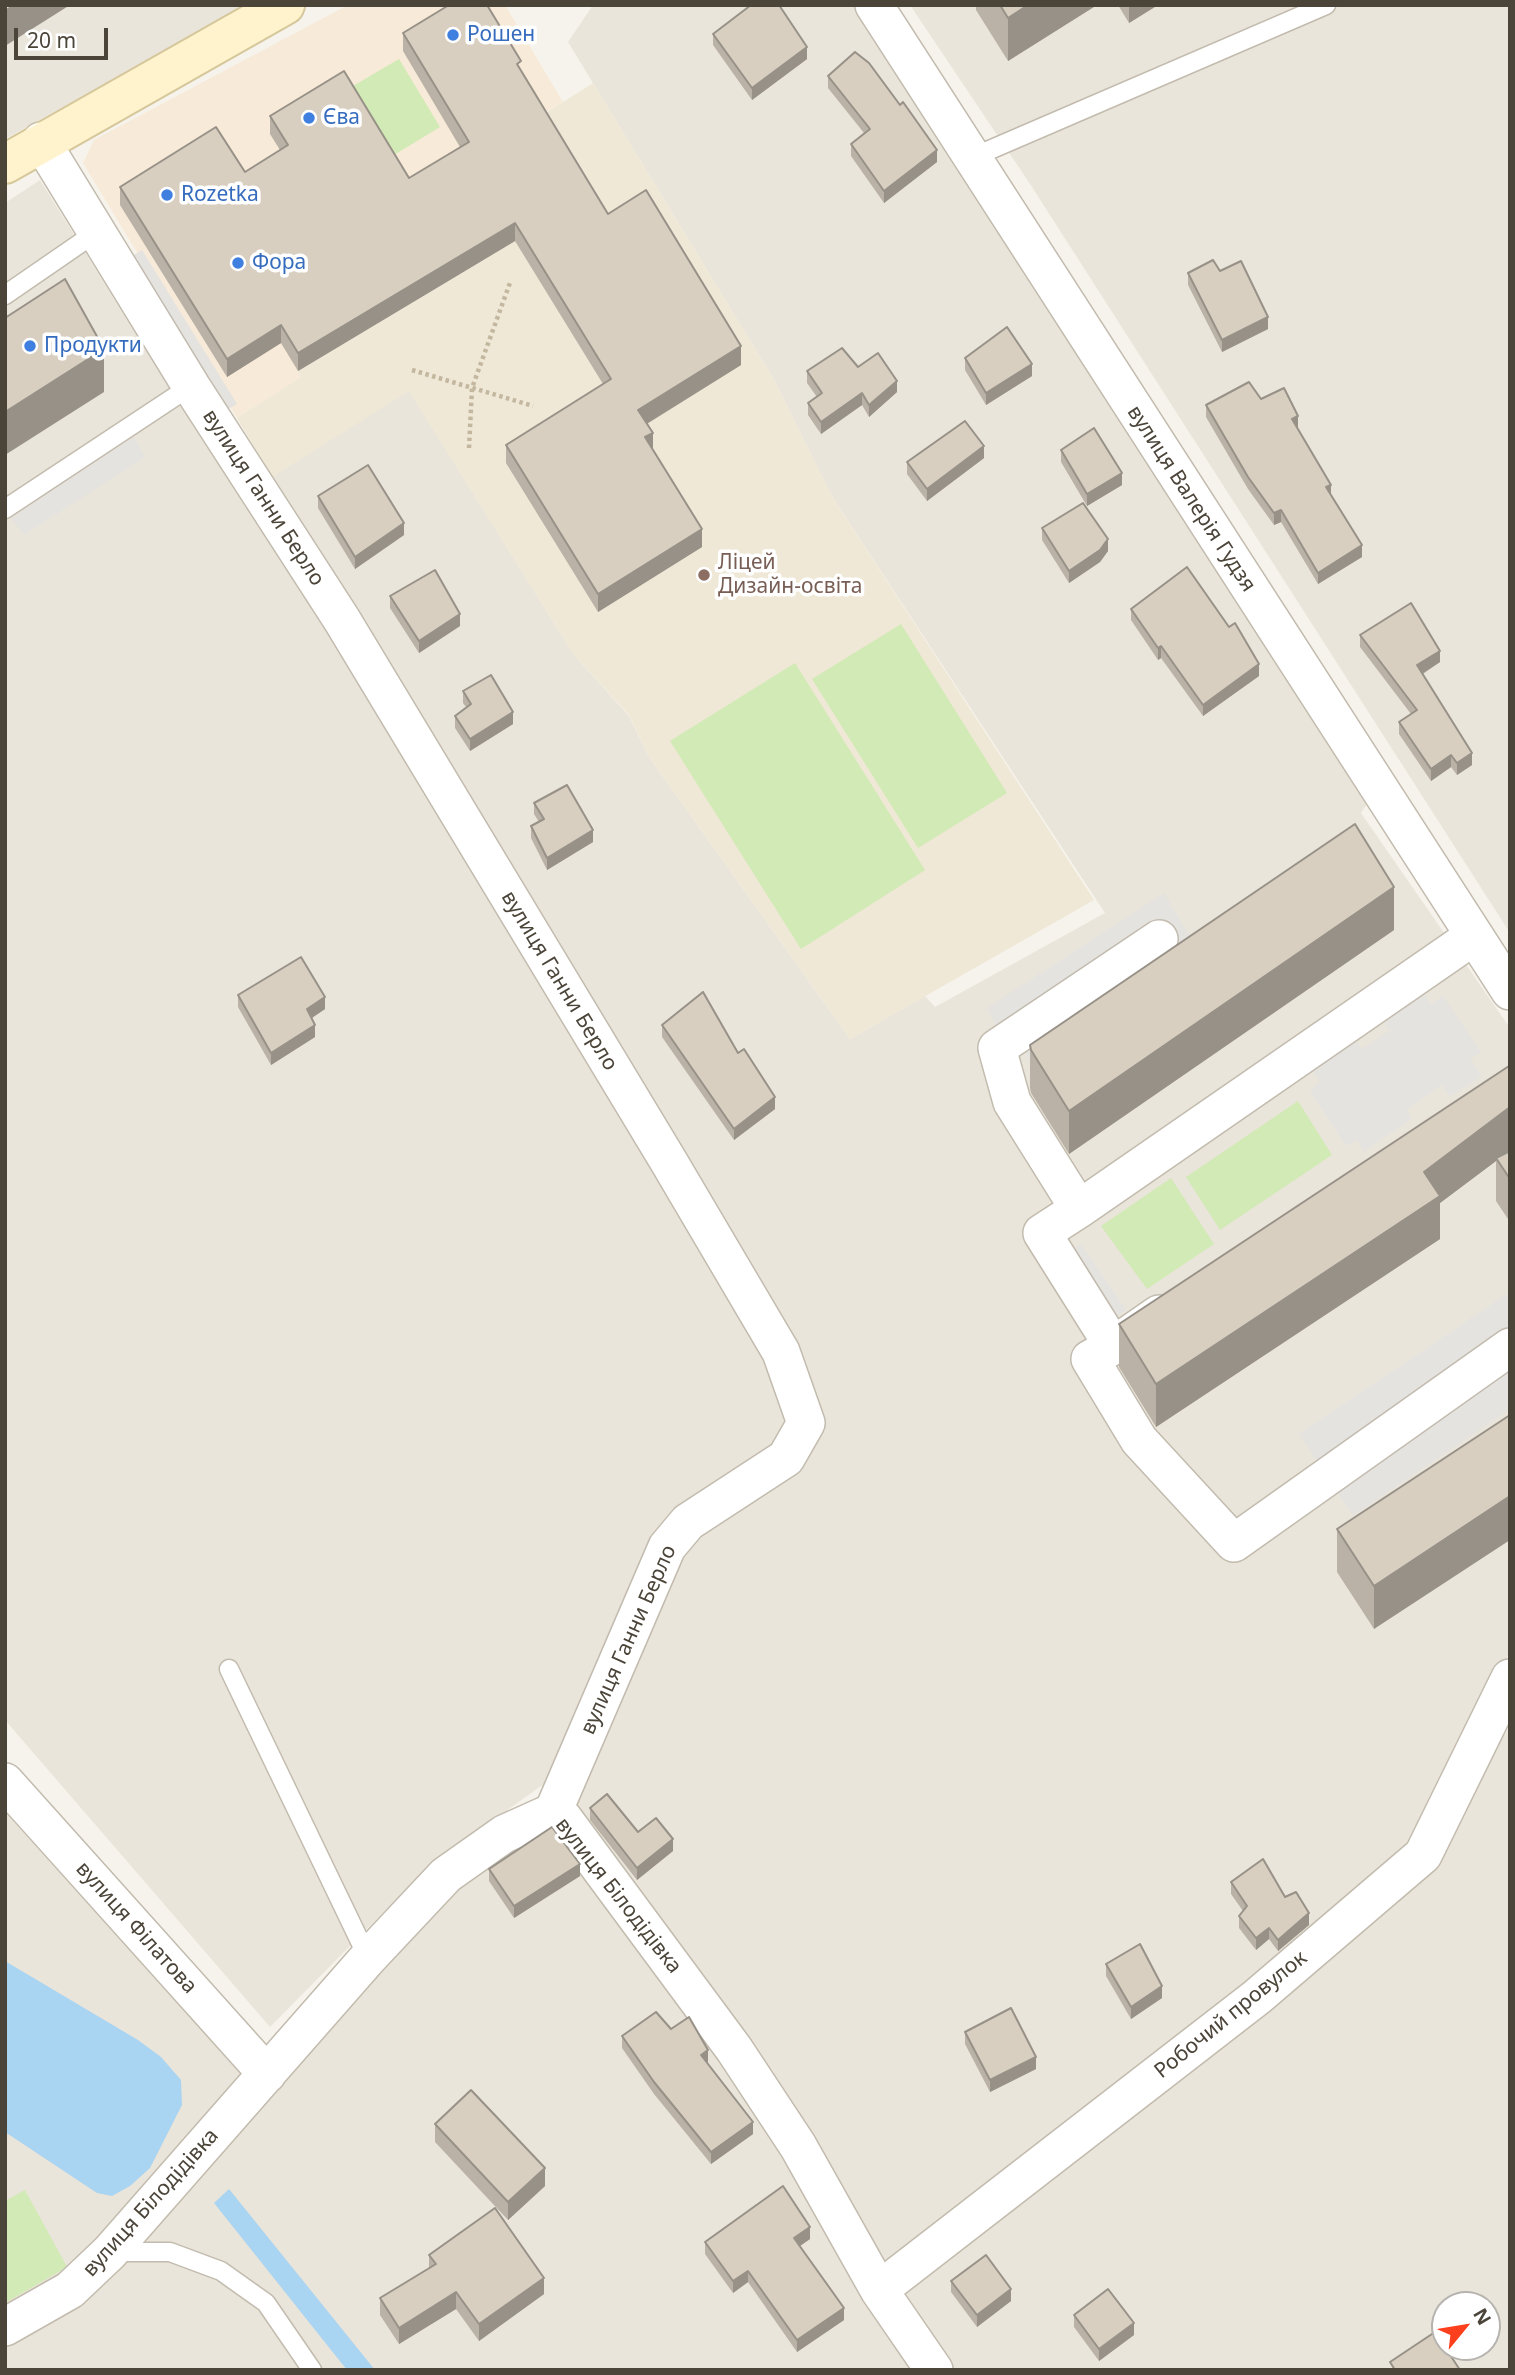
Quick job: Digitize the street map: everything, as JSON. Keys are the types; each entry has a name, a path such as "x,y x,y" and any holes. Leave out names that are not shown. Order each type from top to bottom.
{"main road":[{"path":"5,164 41,141 285,5"}],"street":[{"name":"вулиця Валерія Гудзя","path":"874,5 1510,991"},
{"name":"вулиця Ганни Берло","path":"41,141 191,386 342,620 669,1162 780,1352 806,1423 786,1458 688,1522 667,1547 553,1812"},
{"path":"1113,1346 1042,1233 1474,936"},
{"path":"1079,1209 1012,1102 997,1048 1159,939"},
{"path":"1192,1293 1090,1359 1139,1440 1234,1543 1510,1347"},
{"name":"Робочий провулок","path":"879,2290 1257,1997 1423,1855 1510,1678"},
{"name":"вулиця Філатова","path":"5,1782 267,2074"},
{"name":"вулиця Білодідівка","path":"5,2327 70,2290 110,2252 368,1958 446,1875 504,1834 553,1812 563,1818 734,2049 798,2146 879,2290 934,2370"}],"lane":[{"path":"971,158 1325,5"},
{"path":"5,295 98,231"},
{"path":"5,509 191,386"},
{"path":"229,1669 368,1958"},
{"path":"110,2252 170,2252 221,2271 266,2303 312,2370"}],"path":[{"path":"469,449 472,388 511,280"},
{"path":"412,370 533,406"}],"shaded area":[{"path":"5,5 248,5 5,139"},
{"path":"348,5 505,5 563,102 323,249 298,371 301,377 237,418 83,163 94,140"},
{"path":"593,5 856,5 1371,798 1361,813 1510,1028 1510,1651 1415,1847 1421,1872 1510,1726 1510,2370 948,2370 803,2126 644,1896 569,1809 541,1786 429,1866 270,2027 5,1720 5,203 40,180 199,435 241,496 409,390 574,655 629,716 649,757 850,1039 925,996 935,1007 1105,913 831,495 774,380 568,42"},
{"path":"910,5 1510,5 1510,933 1030,184"},
{"name":"Ліцей Дизайн-освіта","path":"593,83 774,380 831,495 1094,900 850,1039 649,757 629,715 574,655 409,391 272,477 237,418 301,377 298,371 538,118"},
{"path":"142,250 237,404 220,414 125,260"},
{"path":"134,437 145,457 24,535 11,518"},
{"path":"1164,893 1203,959 1036,1070 1007,1023 998,1029 987,1008"},
{"path":"1422,990 1431,1005 1443,996 1481,1052 1470,1059 1482,1076 1450,1097 1442,1085 1407,1109 1411,1119 1364,1152 1357,1140 1346,1146 1310,1091 1320,1081 1310,1068 1354,1038 1362,1049 1389,1031 1382,1019"},
{"path":"1081,1244 1126,1310 1118,1315 1123,1323 1105,1333 1073,1249"},
{"path":"1510,1292 1510,1409 1353,1516 1299,1434"},
{"path":"5,1789 267,2081 449,1879 551,1818 642,1943 777,2144 911,2370 5,2370"}],"green space":[{"path":"399,59 440,127 394,155 353,86"},
{"path":"901,624 1007,793 918,848 812,679"},
{"path":"795,663 925,870 801,949 670,741"},
{"path":"1298,1101 1332,1155 1220,1230 1186,1177"},
{"path":"1171,1178 1214,1244 1147,1289 1101,1226"},
{"path":"25,2190 67,2267 5,2303 5,2201"}],"water":[{"path":"5,1961 138,2040 161,2057 181,2080 182,2105 150,2168 130,2186 112,2196 97,2193 5,2132"},
{"path":"229,2189 375,2370 347,2370 214,2203"}],"building":[{"path":"449,5 487,5 521,61 517,64 608,214 646,190 741,346 638,410 653,433 645,437 702,529 598,594 506,445 611,379 515,223 298,353 281,325 227,359 120,187 216,127 245,172 288,145 270,116 344,71 409,178 469,142 403,33"},
{"path":"751,5 779,5 807,47 752,88 713,34"},
{"path":"1000,5 1028,5 1008,18"},
{"path":"855,52 869,63 900,105 903,102 937,150 884,191 851,144 870,129 828,76"},
{"path":"1213,260 1220,271 1241,261 1268,317 1222,340 1188,273"},
{"path":"65,279 104,349 5,412 5,318"},
{"path":"1007,327 1032,364 986,393 965,358"},
{"path":"842,348 858,367 878,353 897,381 869,405 862,393 821,422 808,403 822,393 807,371"},
{"path":"1249,382 1261,399 1284,388 1298,416 1292,419 1331,485 1326,487 1362,545 1318,573 1281,510 1274,513 1248,477 1206,405"},
{"path":"965,421 984,446 927,489 907,462"},
{"path":"1094,428 1122,473 1087,494 1061,450"},
{"path":"368,465 404,523 355,557 318,496"},
{"path":"1083,503 1108,539 1100,550 1069,571 1042,528"},
{"path":"1187,567 1229,627 1235,623 1259,664 1203,705 1131,609"},
{"path":"435,570 460,614 419,641 390,596"},
{"path":"1411,603 1440,651 1417,665 1472,753 1457,763 1451,755 1431,769 1399,722 1417,710 1360,635"},
{"path":"491,675 513,712 470,739 455,716 471,704 463,691"},
{"path":"567,785 593,830 547,858 531,826 544,819 534,803"},
{"path":"1355,824 1394,887 1069,1111 1030,1045"},
{"path":"301,957 325,997 307,1009 315,1025 271,1053 238,995"},
{"path":"703,992 738,1053 744,1049 775,1097 734,1129 662,1025"},
{"path":"1509,1066 1510,1107 1424,1172 1440,1196 1156,1384 1119,1324"},
{"path":"1510,1151 1510,1179 1496,1158"},
{"path":"1510,1415 1510,1496 1374,1586 1337,1529"},
{"path":"607,1794 638,1832 656,1818 673,1839 637,1868 590,1808"},
{"path":"552,1827 580,1864 514,1906 489,1869"},
{"path":"1263,1859 1285,1897 1296,1892 1309,1913 1278,1940 1269,1928 1256,1938 1239,1916 1247,1906 1231,1882"},
{"path":"1140,1944 1162,1986 1131,2007 1106,1964"},
{"path":"1011,2008 1036,2057 990,2080 965,2032"},
{"path":"656,2012 671,2029 689,2017 708,2050 701,2055 753,2122 711,2152 654,2082 622,2036"},
{"path":"471,2090 545,2168 508,2202 435,2124"},
{"path":"783,2186 810,2227 794,2238 844,2308 797,2340 748,2271 733,2281 705,2242"},
{"path":"495,2208 544,2278 479,2324 456,2292 399,2328 380,2298 436,2264 429,2255"},
{"path":"986,2255 1011,2289 977,2315 951,2281"},
{"path":"1108,2289 1134,2323 1099,2349 1074,2315"},
{"path":"1431,2335 1431,2361 1454,2361 1460,2370 1395,2370 1390,2362"}],"place":[{"name":"Рошен","path":"453,35"},
{"name":"Єва","path":"309,118"},
{"name":"Rozetka","path":"167,195"},
{"name":"Фора","path":"238,263"},
{"name":"Продукти","path":"30,346"},
{"name":"Ліцей Дизайн-освіта","path":"704,575"}]}
